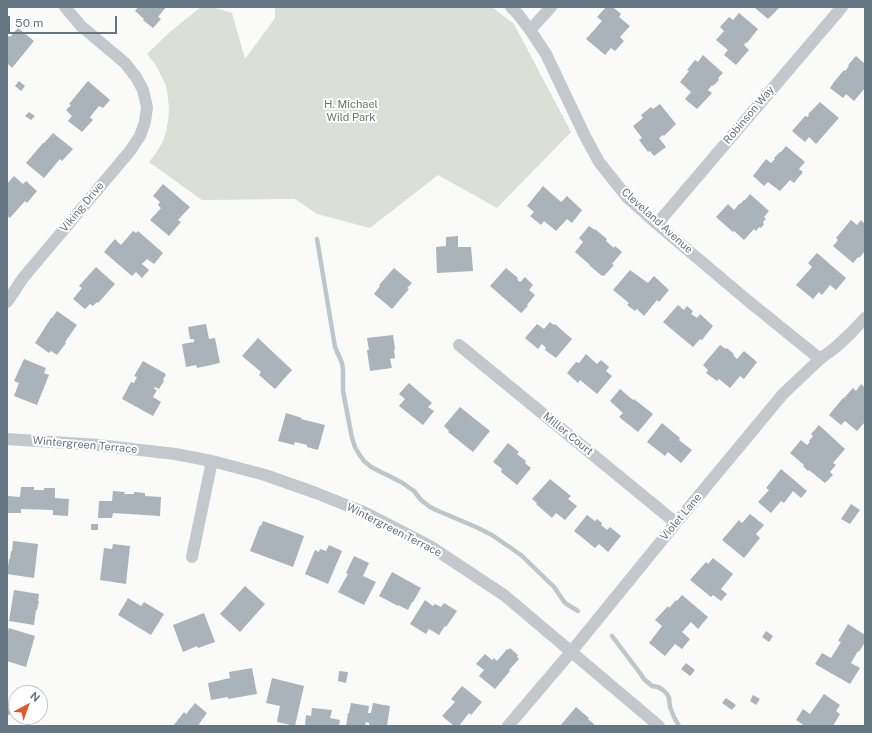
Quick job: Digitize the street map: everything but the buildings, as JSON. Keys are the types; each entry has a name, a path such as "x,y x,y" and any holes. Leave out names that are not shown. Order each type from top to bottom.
{"street":[{"name":"Viking Drive","path":"7,302 23,278 130,150 140,136 148,107 143,90 136,76 125,63 81,26 65,7"},
{"name":"Cleveland Avenue","path":"511,7 530,30 546,54 599,162 627,197 656,224 820,359"},
{"path":"530,30 551,7"},
{"name":"Robinson Way","path":"656,224 842,7"},
{"name":"Violet Lane","path":"508,726 571,652 783,394 820,359 851,334 865,318"},
{"name":"Miller Court","path":"459,345 676,523"},
{"name":"Wintergreen Terrace","path":"7,439 98,444 212,460 265,475 366,513 430,546 504,595 658,726"},
{"path":"192,557 212,460"}],"green space":[{"name":"H. Michael Wild Park","path":"201,7 212,7 232,13 245,59 275,18 275,7 492,7 514,24 571,132 497,208 438,175 370,228 317,214 295,199 202,200 149,162 162,143 166,132 169,110 166,86 155,64 147,54 171,31"}],"waterway":[{"path":"317,239 335,347 342,363 343,391 352,438 359,454 371,467 401,482 414,491 421,500 430,507 492,535 521,555 554,587 565,603 578,611"},
{"path":"612,636 644,679 652,686 658,687 667,694 670,707 679,726"}]}
